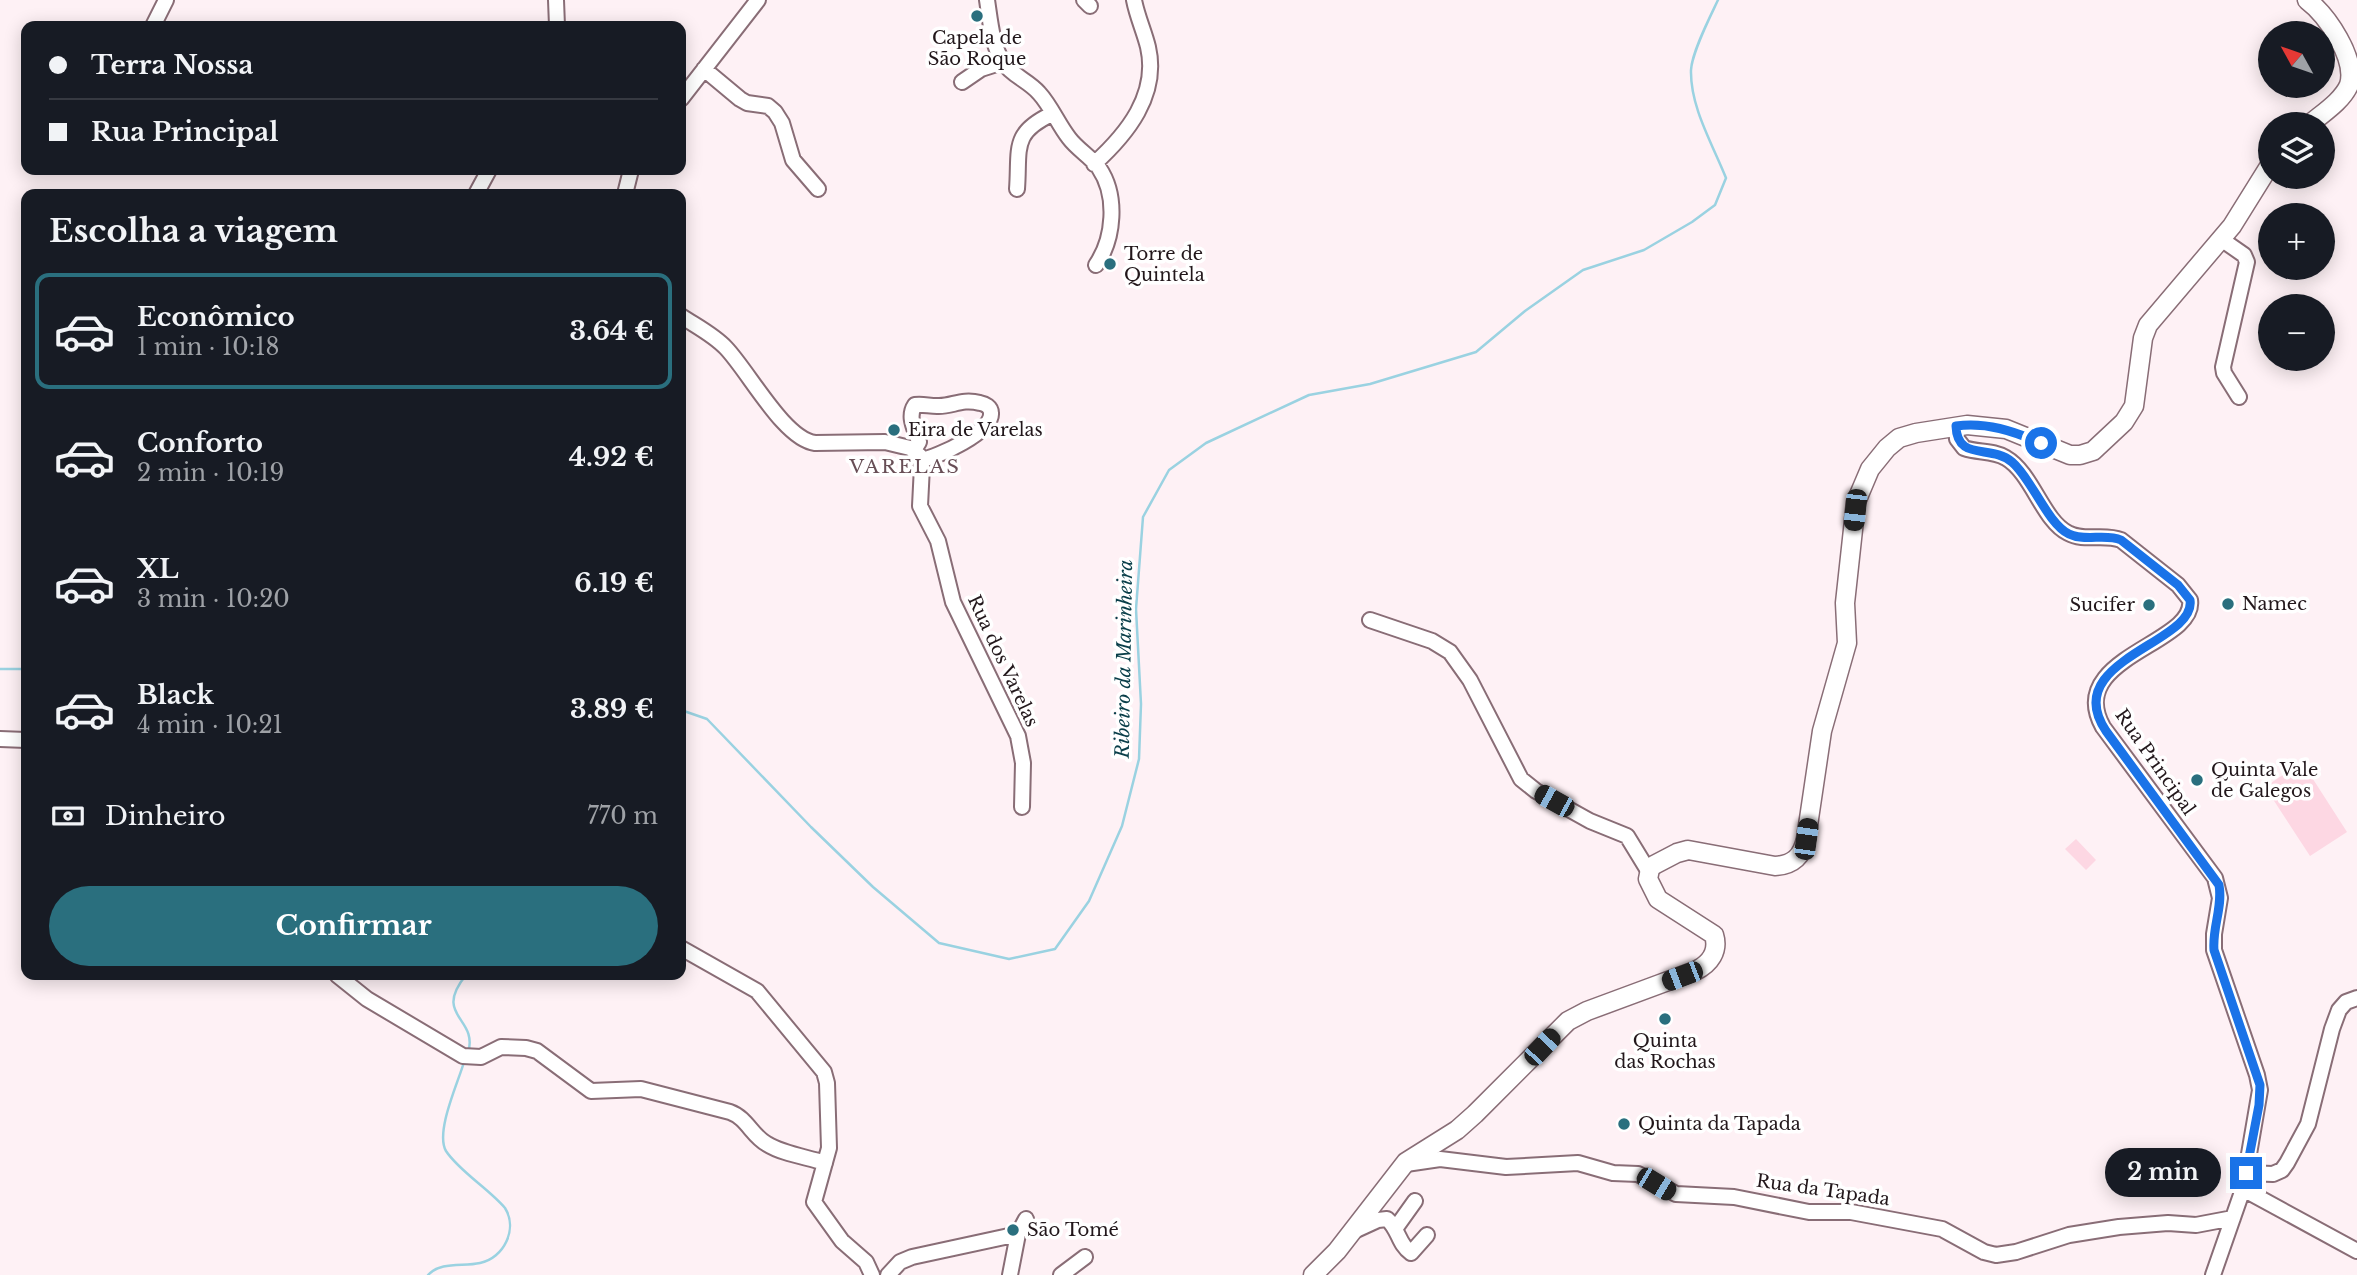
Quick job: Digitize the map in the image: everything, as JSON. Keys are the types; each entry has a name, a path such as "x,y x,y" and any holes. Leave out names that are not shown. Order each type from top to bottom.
{"main road":[{"path":"2307,0 2330,25 2348,54 2352,70 2345,91 2323,112"},
{"path":"1313,1275 1327,1262 1404,1165 1475,1114 1571,1018 1695,971 1707,963 1715,948 1714,935 1660,901 1649,882 1649,872 1659,861 1685,850 1775,866 1789,864 1801,855 1806,839 1823,726 1847,643 1845,599 1855,510 1860,489 1873,464 1899,438 1956,426 2002,428 2070,455 2083,455 2095,449 2124,422 2134,406 2144,335 2148,325 2239,216 2258,184"}],"street":[{"path":"156,21 166,0"},
{"path":"556,0 556,21"},
{"path":"686,92 758,0"},
{"path":"987,0 995,44 1003,62 1037,90 1078,149 1099,168 1109,194 1111,217 1106,246 1096,265"},
{"path":"1094,164 1132,125 1141,107 1147,84 1150,64 1148,48 1134,0"},
{"path":"962,82 981,69 1003,62"},
{"path":"704,69 740,99 747,103 768,106 775,112 782,123 790,156 818,189"},
{"path":"1104,140 1124,126 1143,97 1147,84"},
{"path":"1017,189 1019,149 1024,131 1052,114"},
{"path":"2221,239 2244,255 2247,262 2223,369 2239,397"},
{"path":"686,320 727,349 787,427 803,441 885,442 918,455"},
{"name":"Rua dos Varelas","path":"918,455 932,458 977,435 989,422 990,408 966,401 939,407 915,405 912,409 912,420 919,442 918,455 920,506 938,541 953,602 1018,736 1023,763 1022,807"},
{"name":"Rua Principal","path":"1956,426 1957,439 1964,447 2000,455 2013,463 2064,531 2080,537 2114,537 2121,540 2178,585 2190,600 2189,613 2178,626 2109,673 2100,689 2097,713 2106,731 2219,885 2214,950 2260,1085 2259,1105 2243,1189 2213,1275"},
{"path":"1370,620 1433,641 1450,652 1470,680 1521,779 1536,791 1593,823 1627,836 1649,872"},
{"path":"0,739 21,740"},
{"path":"686,951 755,989 822,1069 827,1083 830,1144 814,1199 815,1205 842,1241 866,1262 872,1275"},
{"path":"343,980 367,999 466,1057 483,1057 501,1047 532,1049 591,1091 641,1089 730,1112 744,1120 766,1144 825,1163"},
{"path":"2246,1173 2273,1174 2282,1170 2287,1163 2308,1124 2339,1010 2346,1002 2357,998"},
{"name":"Rua da Tapada","path":"1404,1165 1440,1159 1506,1167 1582,1163 1613,1173 1638,1174 1676,1194 1734,1197 1810,1212 1855,1212 1942,1229 1984,1252 1996,1255 2016,1252 2069,1235 2119,1227 2168,1223 2196,1225 2233,1218"},
{"path":"2243,1189 2357,1251"},
{"path":"1350,1233 1389,1224 1411,1207"},
{"path":"1010,1275 1018,1234 1026,1219"},
{"path":"1389,1224 1402,1246 1410,1253 1415,1251 1427,1236"},
{"path":"888,1275 900,1262 912,1257 1018,1234"},
{"path":"1061,1275 1085,1257"}],"shaded area":[{"path":"2302,762 2347,832 2310,856 2265,787"},
{"path":"2076,839 2096,860 2086,870 2065,849"}],"waterway":[{"name":"Ribeiro da Marinheira","path":"686,712 707,719 873,887 939,943 1009,959 1055,949 1089,901 1122,826 1139,759 1141,704 1136,609 1143,517 1169,470 1206,443 1309,395 1370,384 1476,352 1525,311 1583,270 1644,250 1715,205 1726,178 1698,112 1691,70 1698,44 1718,0"},
{"name":"Ribeiro da Marinheira","path":"0,669 21,669"},
{"path":"463,980 454,1000 455,1009 468,1032 468,1053"},
{"path":"428,1275 446,1266 488,1260 502,1249 509,1233 509,1216 505,1208 466,1173 446,1151 443,1143 445,1120 464,1062"}],"place":[{"name":"Capela de São Roque","path":"977,16"},
{"name":"Torre de Quintela","path":"1110,264"},
{"name":"Eira de Varelas","path":"894,430"},
{"name":"Namec","path":"2228,604"},
{"name":"Sucifer","path":"2149,605"},
{"name":"Quinta Vale de Galegos","path":"2197,780"},
{"name":"Quinta das Rochas","path":"1665,1019"},
{"name":"Quinta da Tapada","path":"1624,1124"},
{"name":"São Tomé","path":"1013,1230"}],"district":[{"name":"VARELAS","path":"905,466"}],"route":[{"path":"2041,443 2002,428 1956,426 1957,439 1964,447 2000,455 2013,463 2064,531 2080,537 2114,537 2121,540 2178,585 2190,600 2189,613 2185,620 2109,673 2100,689 2097,713 2106,731 2219,885 2214,950 2260,1085 2259,1105 2246,1173"}]}
